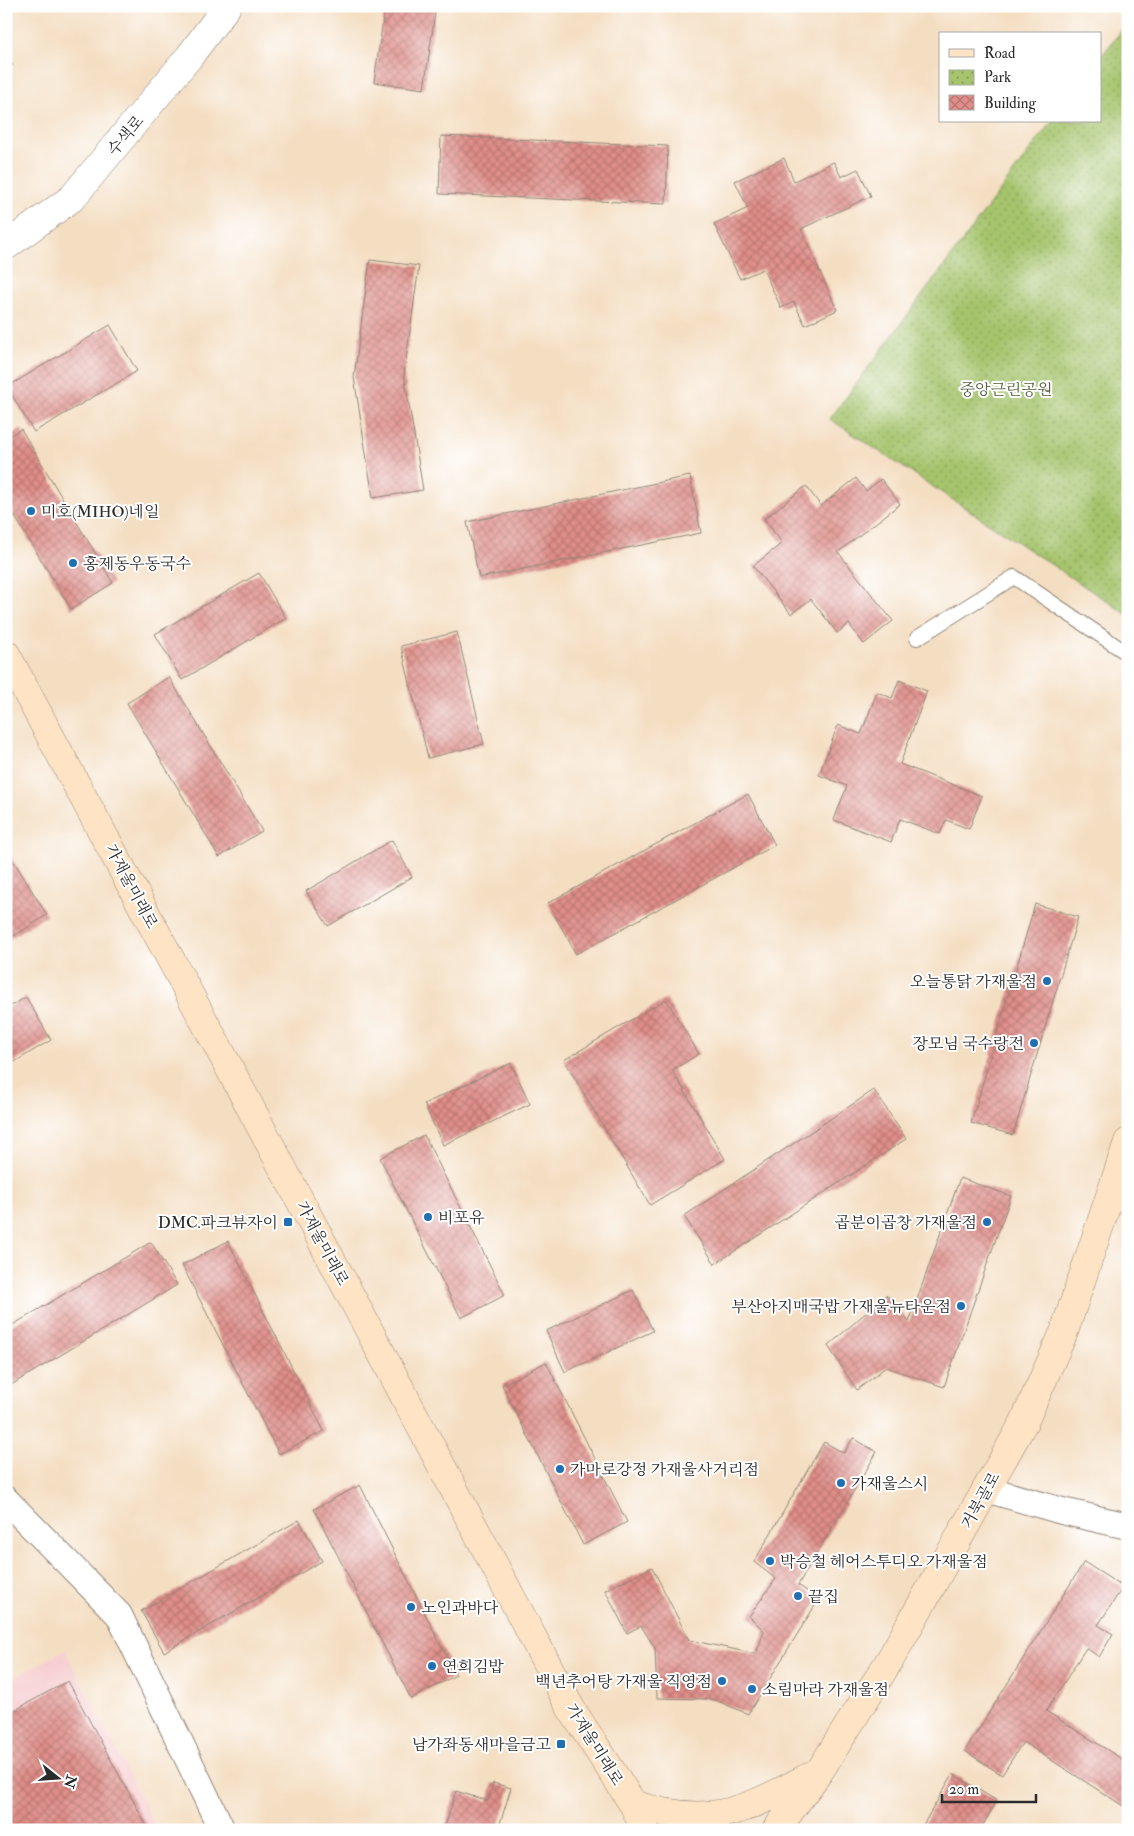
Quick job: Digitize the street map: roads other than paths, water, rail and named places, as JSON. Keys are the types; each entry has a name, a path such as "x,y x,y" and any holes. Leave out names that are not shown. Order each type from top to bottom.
{"main road":[{"name":"가재울미래로","path":"6,654 229,1066 570,1707 633,1804 645,1830"},
{"name":"거북골로","path":"776,1830 819,1772 891,1658 1024,1422 1064,1332 1128,1142"},
{"path":"633,1804 650,1810 690,1816 738,1810 819,1772"}],"street":[{"name":"수색로","path":"6,246 72,198 189,57 227,6"},
{"path":"986,1489 1062,1511 1128,1526"},
{"path":"6,1500 119,1615 222,1830"}],"lane":[{"path":"917,638 1014,578 1128,654"}],"place":[{"name":"미호(MIHO)네일","path":"31,511"},
{"name":"홍제동우동국수","path":"73,563"},
{"name":"오늘통닭 가재울점","path":"1047,981"},
{"name":"장모님 국수랑전","path":"1034,1043"},
{"name":"비포유","path":"428,1217"},
{"name":"DMC.파크뷰자이","path":"288,1222"},
{"name":"곱분이곱창 가재울점","path":"987,1222"},
{"name":"부산아지매국밥 가재울뉴타운점","path":"961,1306"},
{"name":"가마로강정 가재울사거리점","path":"560,1469"},
{"name":"가재울스시","path":"841,1483"},
{"name":"박승철 헤어스투디오 가재울점","path":"770,1561"},
{"name":"끝집","path":"798,1596"},
{"name":"노인과바다","path":"411,1607"},
{"name":"연희김밥","path":"432,1666"},
{"name":"백년추어탕 가재울 직영점","path":"722,1681"},
{"name":"소림마라 가재울점","path":"752,1689"},
{"name":"남가좌동새마을금고","path":"561,1744"}],"park label":[{"name":"중앙근린공원","path":"1006,389"}]}
